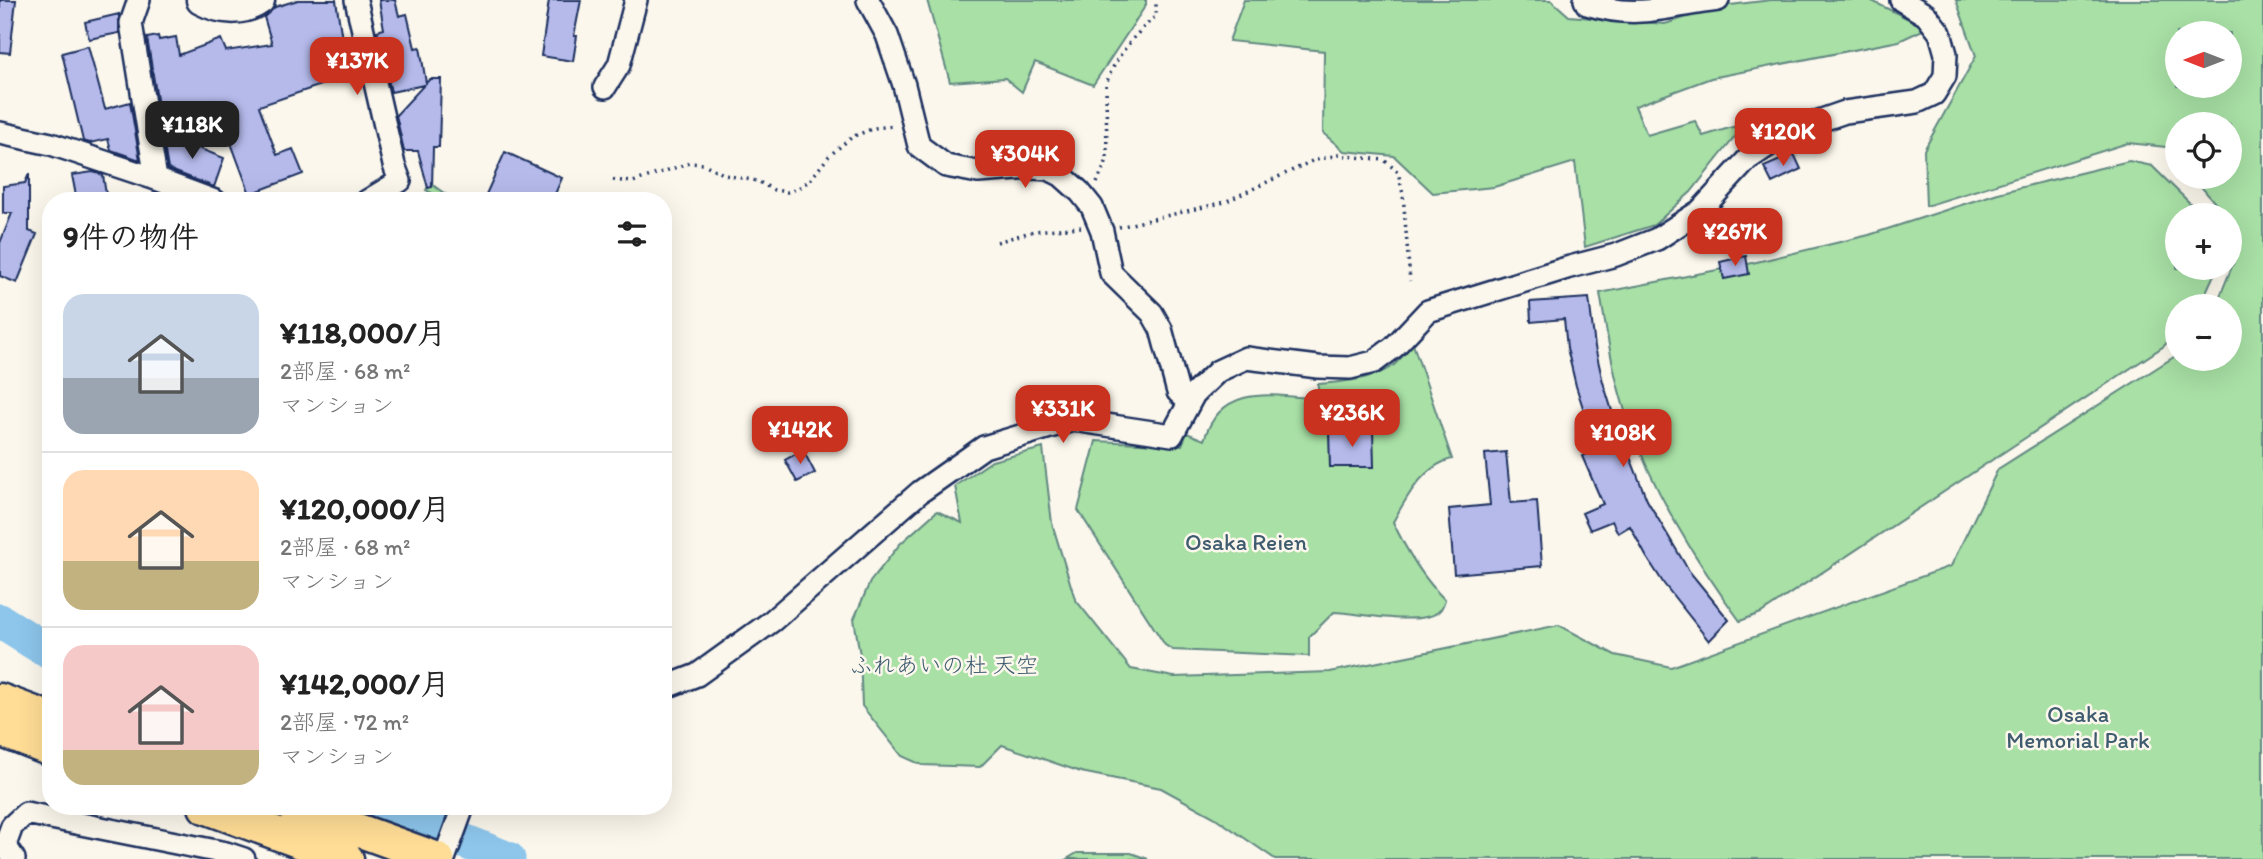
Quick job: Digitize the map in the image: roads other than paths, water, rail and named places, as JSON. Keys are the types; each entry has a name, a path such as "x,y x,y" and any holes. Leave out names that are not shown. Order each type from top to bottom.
{"main road":[{"path":"0,700 42,716"},
{"path":"0,730 42,746"},
{"path":"227,815 347,859"},
{"path":"319,815 443,855"}],"street":[{"path":"139,0 131,23 156,179"},
{"path":"201,0 211,6 233,9 250,7 260,0"},
{"path":"356,0 400,181 382,192"},
{"path":"605,87 619,65 636,0"},
{"path":"868,0 887,35 904,85 919,146 946,166 978,172 1033,167 1049,169 1061,175 1083,195 1092,207 1101,230 1111,273 1122,287 1152,313 1161,329 1178,392 1189,402"},
{"path":"1585,0 1587,4 1611,12 1623,12 1657,11 1718,0"},
{"path":"672,685 697,675 772,621 919,492 984,447 1073,420 1172,435 1194,394 1219,370 1246,358 1350,368 1374,362 1394,347 1428,311 1616,255 1657,239 1700,211 1748,159 1790,131 1845,112 1917,102 1934,94 1945,76 1945,54 1940,33 1926,15 1901,0"},
{"path":"0,132 51,144 191,192"},
{"path":"14,859 5,845 12,827 26,813 226,853 243,859"},
{"path":"443,855 460,815"}],"waterway":[{"path":"0,621 42,647"},
{"path":"400,815 508,859"}],"park label":[{"name":"Osaka Reien","path":"1246,542"},
{"name":"ふれあいの杜 天空","path":"944,665"},
{"name":"Osaka Memorial Park","path":"2078,727"}]}
